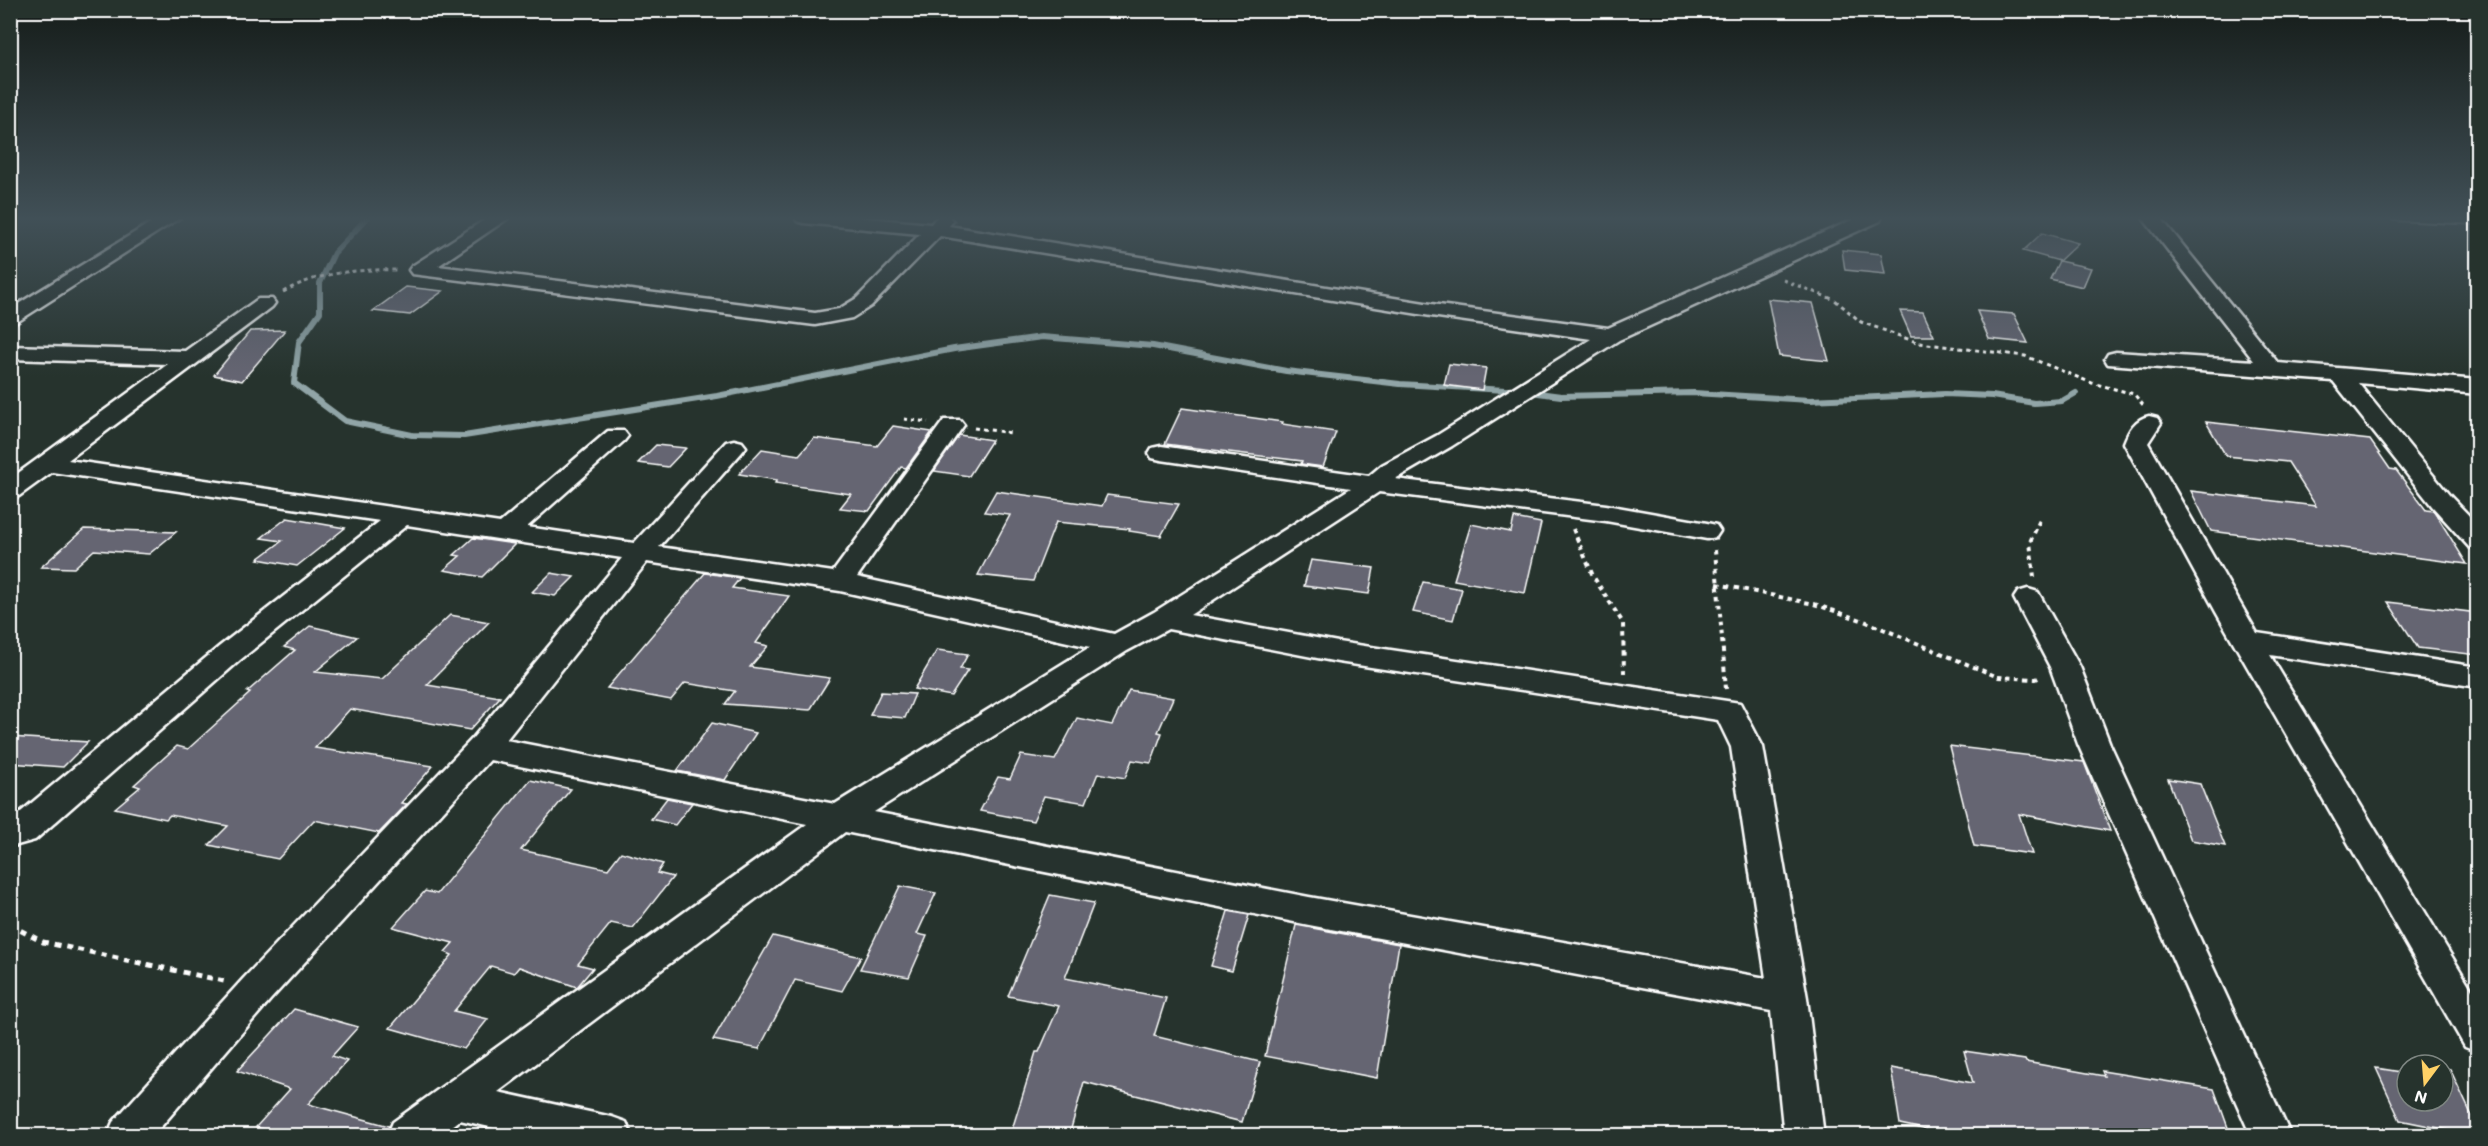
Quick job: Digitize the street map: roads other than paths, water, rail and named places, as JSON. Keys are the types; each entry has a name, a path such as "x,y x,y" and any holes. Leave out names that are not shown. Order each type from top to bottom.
{"street":[{"path":"10,318 86,270"},
{"path":"423,270 815,319 845,314 864,302 895,270"},
{"path":"1209,270 1431,310 1611,335"},
{"path":"407,1136 841,816 1118,644 1164,619 1374,484 1391,470 1443,441 1611,335 1754,270"},
{"path":"2193,270 2271,369"},
{"path":"10,491 123,410 188,358 265,303"},
{"path":"10,352 188,358"},
{"path":"2116,359 2271,369 2478,387"},
{"path":"2340,375 2441,501 2478,541"},
{"path":"2149,423 2140,432 2136,443 2160,482 2230,612 2250,642 2478,1035"},
{"path":"840,582 952,425"},
{"path":"506,532 616,436"},
{"path":"127,1136 265,980 483,747 642,550 734,447"},
{"path":"1161,453 1374,484 1606,513 1707,531"},
{"path":"49,464 400,517 642,550 840,582 1118,644"},
{"path":"10,834 23,831 230,653 400,517"},
{"path":"2032,587 2094,744 2271,1136"},
{"path":"1164,619 1338,652 1729,711 1747,747 1788,998 1804,1136"},
{"path":"2250,642 2478,677"},
{"path":"483,747 841,816 1309,911 1788,998"},
{"path":"457,1101 612,1136"}],"waterway":[{"path":"326,270 320,283 320,312 299,342 294,383 345,421 412,435 464,436 717,396 954,349 1042,337 1153,346 1286,371 1400,384 1523,391 1561,396 1694,393 1810,400 1945,394 1992,396 2034,403 2062,401 2076,393"}]}
